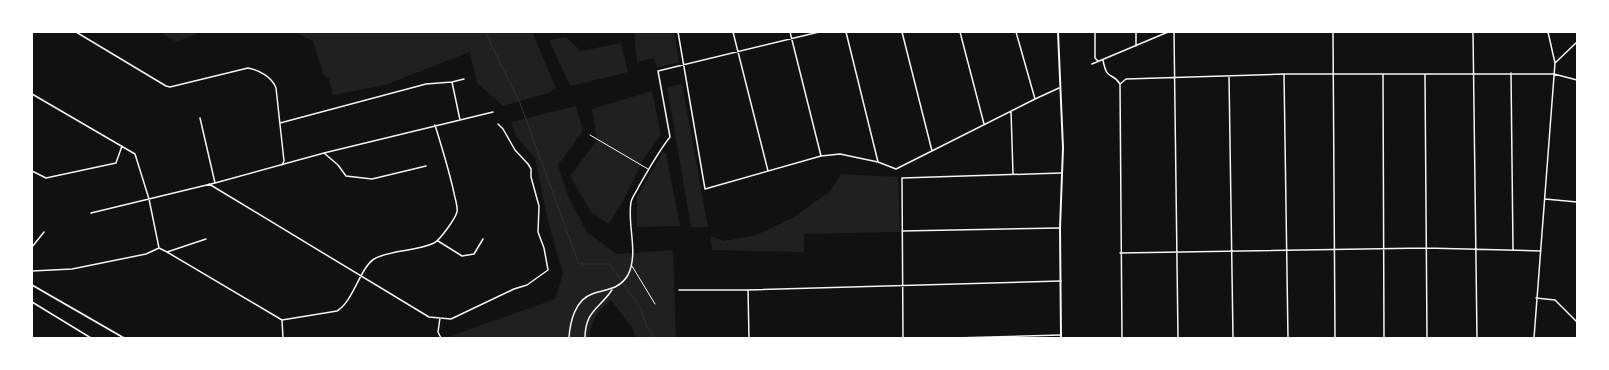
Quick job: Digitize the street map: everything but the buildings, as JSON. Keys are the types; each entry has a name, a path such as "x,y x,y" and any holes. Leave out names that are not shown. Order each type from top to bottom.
{"street":[{"path":"76,32 170,87 248,68 257,70 274,82 284,161 282,166"},
{"path":"678,32 705,189 821,156 840,154 878,162 896,169 1059,88"},
{"path":"733,32 768,171"},
{"path":"790,32 821,156"},
{"path":"585,338 585,326 593,310 606,298 612,289 625,279 631,265 631,201 662,147 670,137 658,71 738,53 819,32"},
{"path":"846,32 878,162"},
{"path":"902,32 932,151"},
{"path":"960,32 984,124"},
{"path":"1016,32 1035,99"},
{"path":"953,338 1061,336 1060,228 1062,148 1058,32"},
{"path":"1095,32 1095,58 1098,61"},
{"path":"1136,32 1136,47"},
{"path":"1092,64 1136,47 1168,32"},
{"path":"1174,32 1178,338"},
{"path":"1333,32 1336,250 1335,338"},
{"path":"1473,32 1477,338"},
{"path":"1534,338 1555,63 1548,32"},
{"path":"1555,63 1577,42"},
{"path":"1103,60 1105,72 1108,76 1118,80 1120,84 1120,253 1122,338"},
{"path":"1120,84 1126,79 1284,74 1425,75 1511,73 1554,74 1577,80"},
{"path":"1511,73 1512,250"},
{"path":"1284,74 1288,250 1288,338"},
{"path":"1383,75 1384,338"},
{"path":"1425,75 1427,338"},
{"path":"1229,76 1232,338"},
{"path":"280,123 426,84 452,82 464,79"},
{"path":"452,82 460,120"},
{"path":"32,94 135,154 149,199 159,248"},
{"path":"1011,111 1012,174"},
{"path":"91,212 215,183 282,166 324,153 493,112"},
{"path":"200,118 215,183"},
{"path":"209,184 429,317 451,319 509,291 527,286 548,270 544,248 538,232 539,206 531,177 531,169 515,150 503,129 498,124"},
{"path":"159,248 282,320 337,311 344,305 374,259 388,254 433,244 438,241 457,211 448,168 435,125"},
{"path":"590,135 649,170"},
{"path":"32,171 46,178 116,163 122,146"},
{"path":"324,153 338,165 346,176 368,179 426,166"},
{"path":"904,338 902,285 902,178 1012,174 1061,174"},
{"path":"1545,199 1577,202"},
{"path":"902,231 1060,228"},
{"path":"32,247 44,232"},
{"path":"167,252 206,238"},
{"path":"438,241 462,256 474,254 483,239"},
{"path":"32,271 72,269 146,254 159,248"},
{"path":"1120,253 1426,248 1476,248 1541,251"},
{"path":"631,265 655,304"},
{"path":"679,290 748,290 1061,281"},
{"path":"32,285 124,338"},
{"path":"569,338 571,320 576,309 585,298 590,295 612,289"},
{"path":"748,290 749,338"},
{"path":"1536,298 1555,300 1577,322"},
{"path":"32,302 91,338"},
{"path":"440,318 438,332 441,338"},
{"path":"282,320 283,338"}],"shaded area":[{"path":"160,32 200,32 177,42"},
{"path":"295,32 532,32 556,88 548,93 503,106 477,83 470,52 385,85 333,95 329,79 323,74 313,41"},
{"path":"634,32 674,32 679,62 657,68 654,58 637,62"},
{"path":"566,37 581,51 621,43 628,72 570,86 549,40"},
{"path":"682,84 708,227 691,227 667,87"},
{"path":"652,91 661,135 644,158 623,201 609,224 591,212 570,176 597,140 592,109"},
{"path":"576,106 583,131 558,165 568,196 587,232 617,254 673,250 676,338 636,338 632,328 611,300 596,316 589,338 445,338 555,299 563,274 548,221 535,158 516,136 511,122"},
{"path":"662,153 666,153 680,226 637,227 637,197"},
{"path":"841,174 898,177 900,232 804,234 804,252 712,250 710,236 724,241 754,236 794,217 829,192"}],"waterway":[{"path":"485,32 520,103 579,264 610,264 641,309 647,327 655,338"}]}
